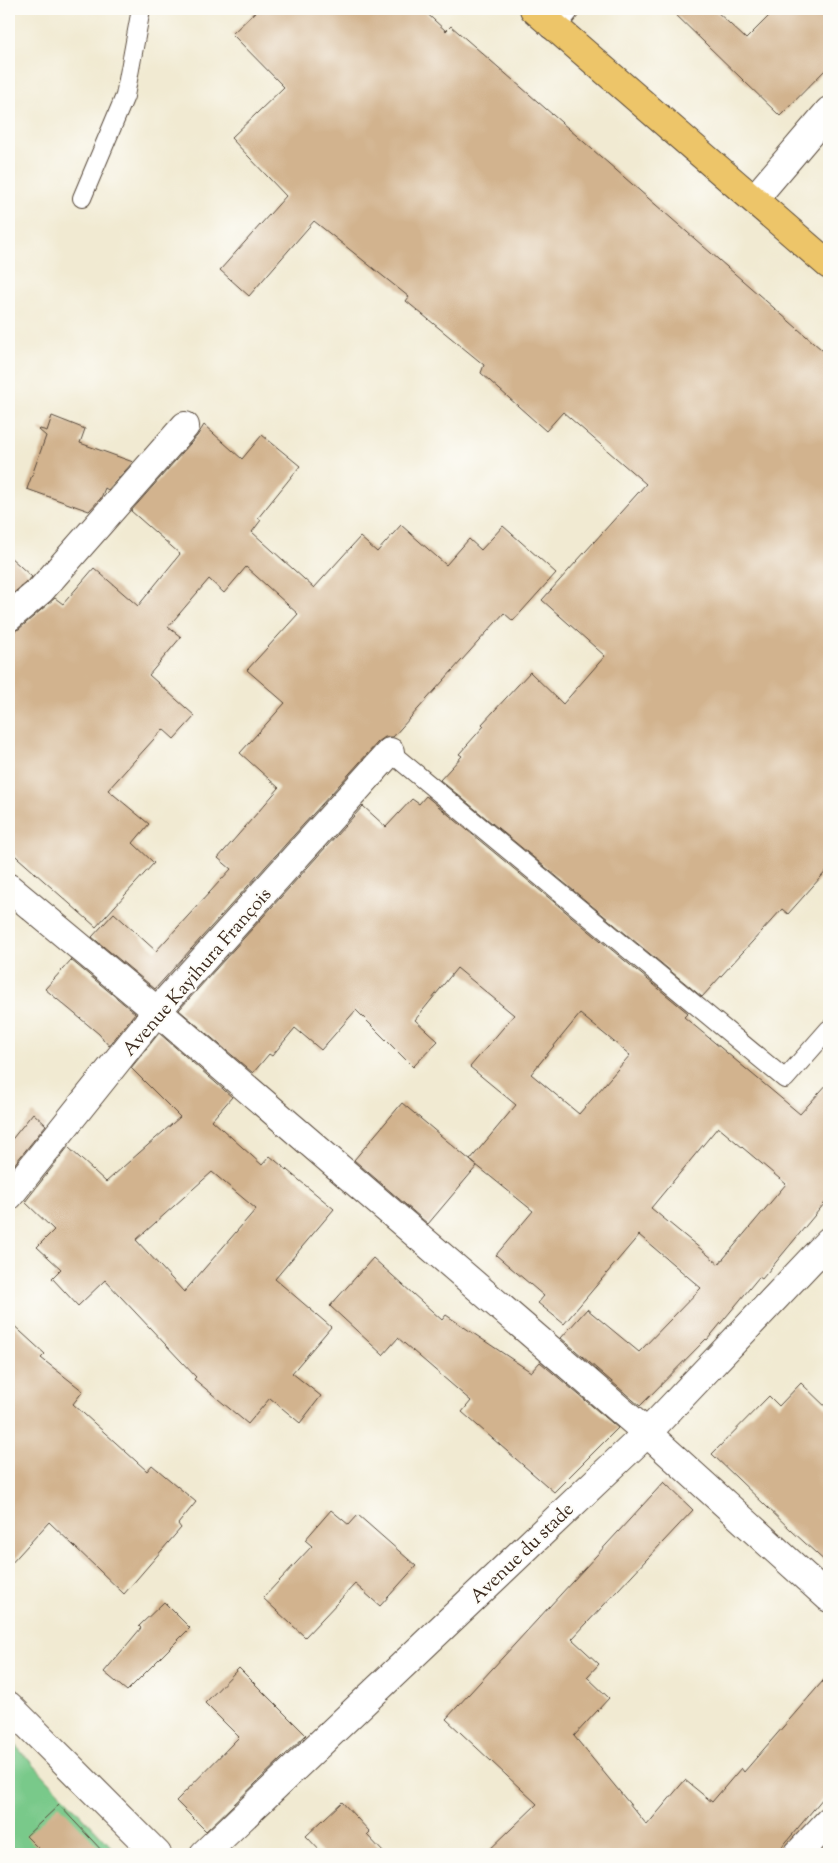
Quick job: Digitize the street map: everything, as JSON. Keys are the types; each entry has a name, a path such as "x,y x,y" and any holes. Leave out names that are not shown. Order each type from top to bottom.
{"highway":[{"path":"550,14 829,265"}],"street":[{"path":"754,198 829,111"},
{"path":"9,618 41,590 185,426"},
{"name":"Avenue Kayihura François","path":"9,1196 157,1011 390,752"},
{"path":"9,888 157,1011 647,1433 829,1598"},
{"name":"Avenue du stade","path":"204,1854 647,1433 829,1242"},
{"path":"9,1706 156,1854"},
{"path":"798,1854 829,1821"}],"lane":[{"path":"82,198 124,96 141,9"},
{"path":"390,752 785,1079 829,1029"}],"green space":[{"path":"9,1739 105,1840 118,1854 9,1854"}],"building":[{"path":"258,9 422,9 446,31 451,26 829,356 829,868 788,914 782,909 702,997 440,780 462,756 459,754 484,726 482,724 530,672 563,704 605,656 542,600 646,484 563,412 546,431 481,373 484,365 406,301 409,297 314,221 249,296 220,270 286,196 231,138 284,87 232,34"},
{"path":"670,9 714,9 746,39 776,9 829,9 829,66 780,116"},
{"path":"52,416 85,429 80,443 133,462 108,490 105,488 101,498 89,511 27,489 46,436 39,430 47,431"},
{"path":"204,425 242,459 262,435 300,466 258,518 261,520 252,532 314,588 360,537 377,552 401,525 446,565 469,539 481,550 503,526 556,573 513,621 504,613 393,737 385,737 378,742 155,989 92,937 114,913 156,951 231,869 218,858 279,788 240,753 285,703 247,670 298,614 246,567 224,593 209,579 168,627 181,637 149,675 195,716 174,739 163,729 108,790 149,824 133,843 154,863 96,927 9,850 9,632 19,629 55,598 63,604 94,568 138,606 180,554 131,511 197,436"},
{"path":"9,556 32,577 9,597"},
{"path":"426,796 688,1013 684,1017 800,1114 829,1082 829,1198 762,1279 759,1277 707,1340 640,1406 561,1338 587,1309 639,1352 701,1288 639,1235 564,1324 538,1303 544,1296 496,1255 533,1211 470,1160 516,1105 470,1067 514,1015 457,968 415,1020 438,1041 413,1067 356,1010 321,1050 295,1028 272,1056 269,1054 253,1073 179,1010 363,806 386,827 412,799 419,804","holes":["580,1014 630,1055 579,1114 531,1074","718,1127 786,1184 719,1264 651,1208"]},
{"path":"71,960 135,1013 109,1046 99,1034 45,989"},
{"path":"159,1033 232,1097 212,1120 262,1165 270,1156 334,1209 275,1279 331,1327 292,1373 321,1396 300,1423 270,1398 248,1424 194,1379 196,1377 105,1280 78,1306 52,1278 61,1269 37,1247 54,1230 25,1202 68,1147 106,1182 180,1117 131,1068","holes":["212,1172 256,1209 184,1292 136,1240"]},
{"path":"402,1103 477,1166 428,1224 354,1160"},
{"path":"33,1113 46,1125 9,1171 9,1143"},
{"path":"373,1258 442,1320 446,1315 531,1372 540,1362 618,1428 554,1492 462,1412 471,1401 398,1338 383,1355 330,1306"},
{"path":"9,1321 45,1354 41,1358 83,1391 73,1404 147,1471 152,1465 196,1502 178,1524 181,1528 124,1594 49,1522 9,1566"},
{"path":"801,1383 829,1410 829,1565 712,1454 769,1396 779,1406"},
{"path":"664,1482 693,1510 572,1639 599,1664 587,1677 609,1698 574,1736 647,1825 685,1780 712,1802 741,1768 744,1772 829,1674 829,1791 776,1854 485,1854 537,1804 446,1719"},
{"path":"331,1510 349,1525 358,1515 416,1566 380,1606 355,1584 305,1637 263,1598 312,1546 305,1540"},
{"path":"164,1602 190,1628 127,1691 104,1672 141,1628 139,1626"},
{"path":"239,1668 306,1735 206,1831 176,1801 239,1737 205,1703"},
{"path":"342,1802 370,1832 367,1835 385,1854 323,1854 306,1836"},
{"path":"59,1805 105,1854 44,1854 26,1836"}]}
